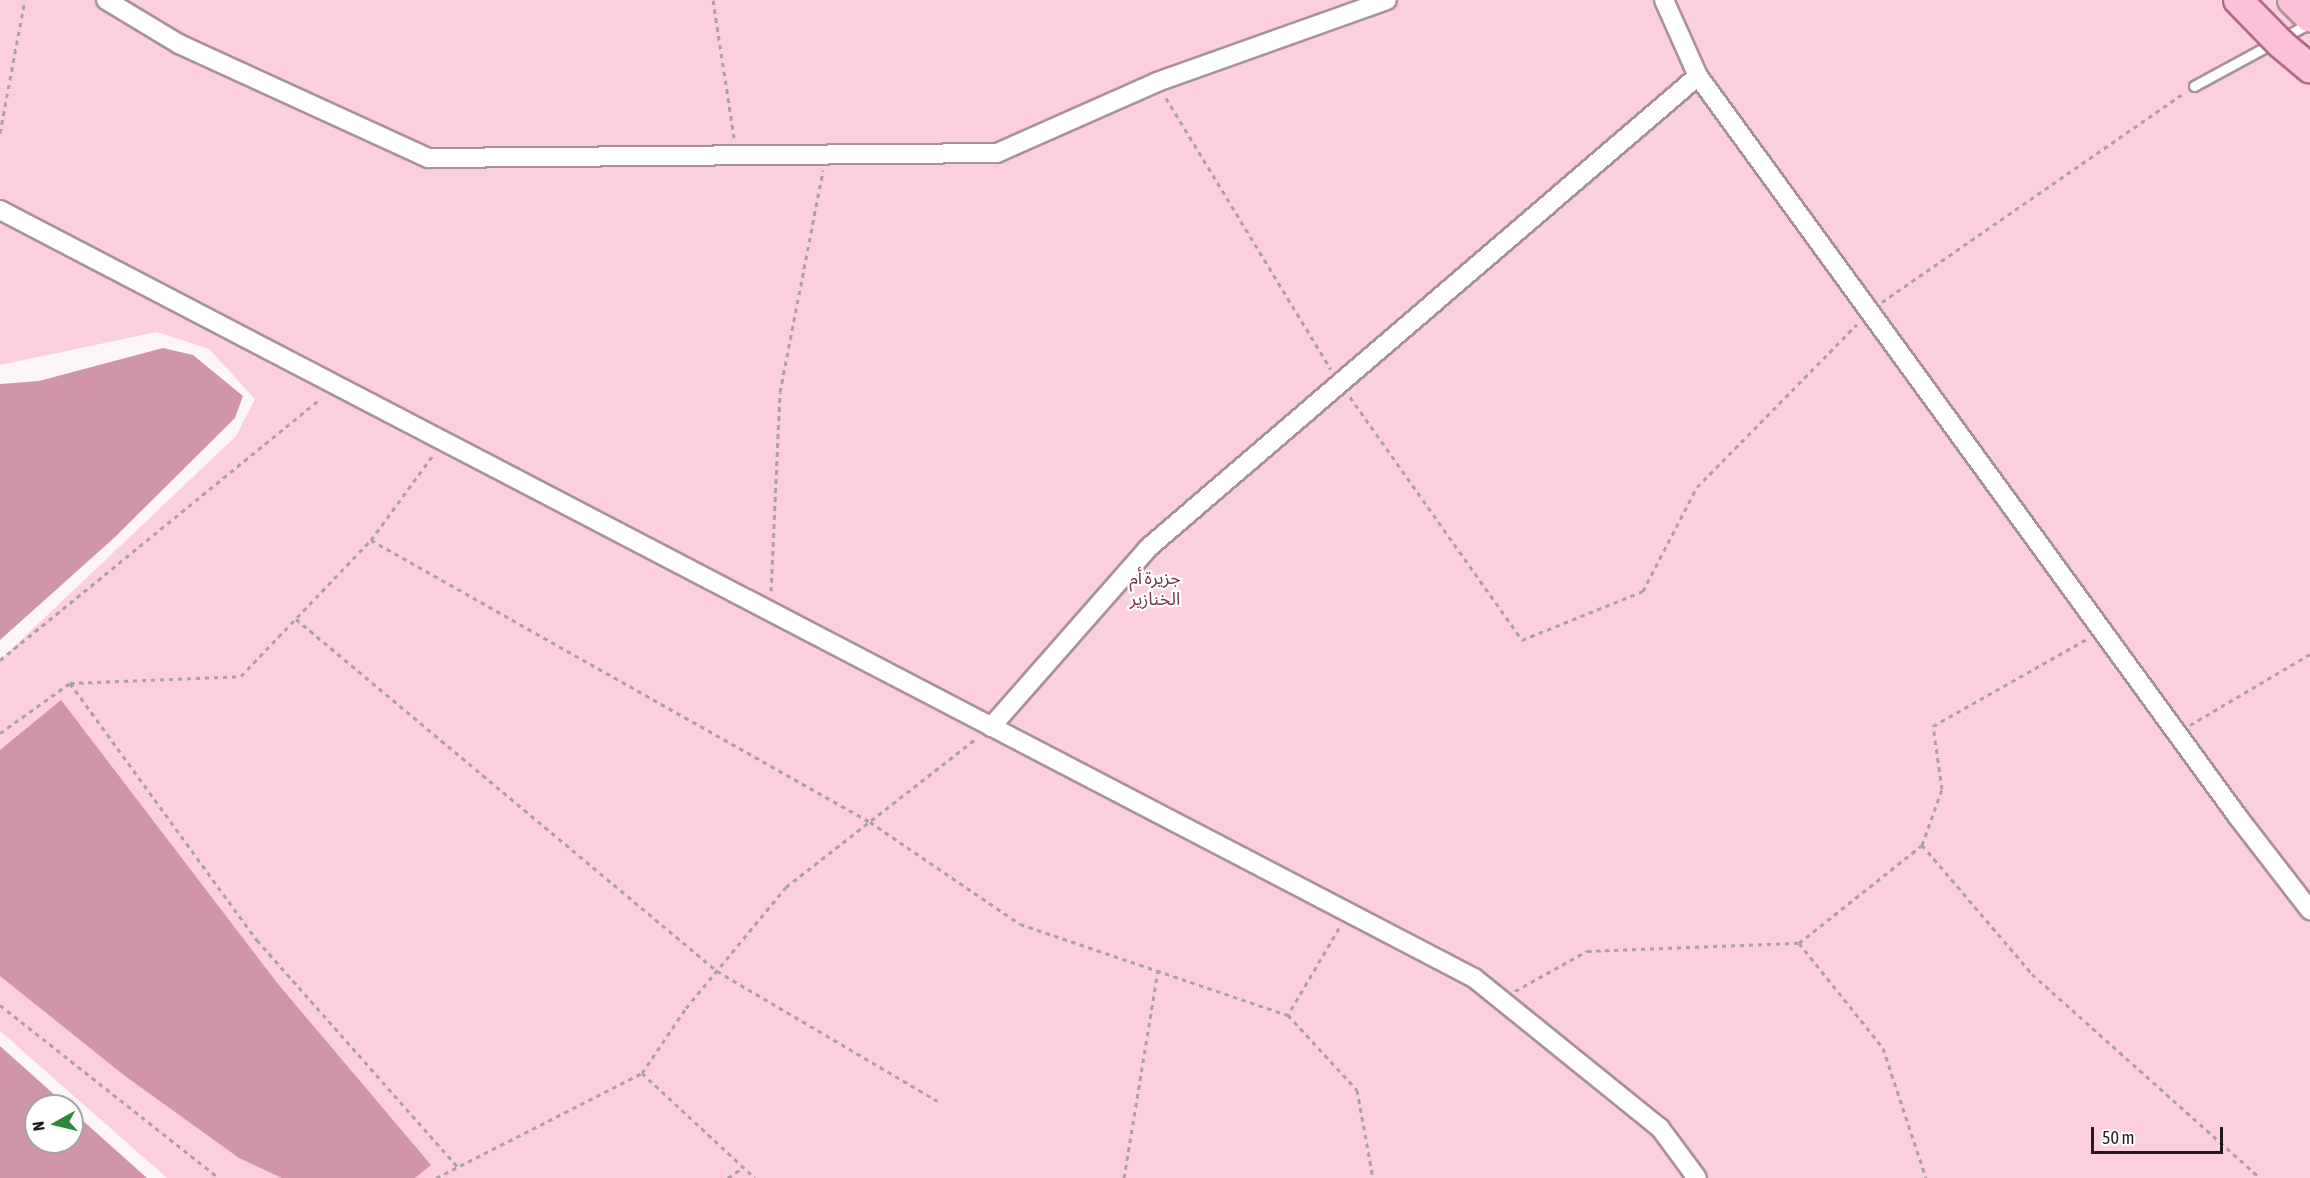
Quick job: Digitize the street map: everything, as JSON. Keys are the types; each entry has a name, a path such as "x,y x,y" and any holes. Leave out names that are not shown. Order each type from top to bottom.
{"main road":[{"path":"2238,0 2281,44 2310,68"},
{"path":"2292,0 2310,18"}],"street":[{"path":"105,0 178,44 428,158 997,153 1157,82 1387,0"},
{"path":"1664,0 1698,76 2177,733 2310,910"},
{"path":"991,727 1148,548 1698,76"},
{"path":"0,210 1474,978 1660,1128 1697,1178"}],"lane":[{"path":"2194,86 2310,23"}],"path":[{"path":"0,133 26,0"},
{"path":"713,0 736,154"},
{"path":"1157,82 1340,383 1522,640 1643,591 1697,487 1869,311 2194,86"},
{"path":"770,612 780,392 826,154"},
{"path":"0,660 336,386"},
{"path":"0,733 70,683 241,676 371,540 443,441"},
{"path":"371,540 870,822 1020,924 1288,1015 1357,1090 1372,1178"},
{"path":"296,619 717,971 939,1101"},
{"path":"1500,999 1587,951 1799,943 1923,845 1942,789 1933,726 2102,630"},
{"path":"2177,733 2310,654"},
{"path":"70,683 257,940 458,1167"},
{"path":"436,1178 642,1073 686,1008 786,888 991,727"},
{"path":"1923,845 2032,974 2260,1178"},
{"path":"1288,1015 1348,913"},
{"path":"1799,943 1883,1048 1926,1178"},
{"path":"1124,1178 1158,971"},
{"path":"0,1005 219,1178"},
{"path":"642,1073 755,1178"},
{"path":"728,1178 744,1167"}],"green space":[{"name":"جزيرة أم الخنازير","path":"0,0 2310,0 2310,1178 167,1178 84,1105 84,1094 72,1094 0,1031 0,660 236,436 255,399 209,349 157,332 0,365"}],"shaded area":[{"path":"163,348 193,355 243,396 235,418 114,538 0,640 0,384 39,381"},
{"path":"61,700 278,984 431,1165 415,1178 282,1178 239,1158 125,1076 0,976 0,750"},
{"path":"0,1046 54,1094 24,1094 24,1154 84,1154 84,1122 147,1178 0,1178"}]}
